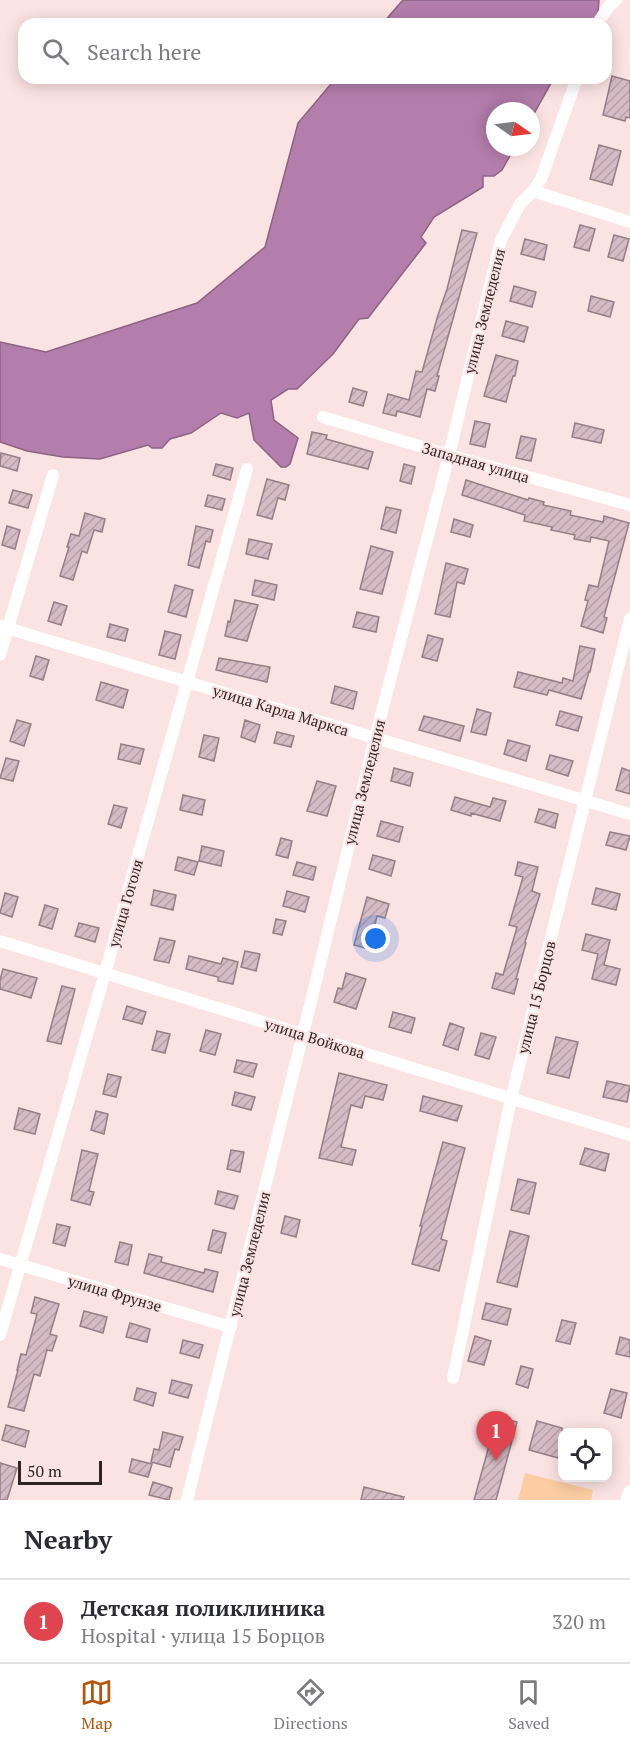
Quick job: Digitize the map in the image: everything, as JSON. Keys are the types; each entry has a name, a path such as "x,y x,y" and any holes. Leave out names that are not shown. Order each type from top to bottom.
{"street":[{"path":"601,18 615,0"},
{"name":"улица Земледелия","path":"187,1500 375,738 449,456 501,240 520,204 533,191 543,173 575,84"},
{"path":"533,191 630,222"},
{"name":"Западная улица","path":"323,417 449,456 630,505"},
{"name":"улица Гоголя","path":"0,1335 247,469"},
{"path":"0,655 4,627 53,475"},
{"name":"улица 15 Борцов","path":"453,1378 511,1099 630,619"},
{"name":"улица Карла Маркса","path":"4,627 630,814"},
{"name":"улица Войкова","path":"0,941 630,1136"},
{"name":"улица Фрунзе","path":"0,1259 231,1327"},
{"path":"628,1500 630,1493"}],"shaded area":[{"path":"403,0 599,0 595,18 387,18"},
{"path":"331,84 551,84 540,103 486,102 486,156 510,156 502,170 494,176 483,176 483,187 434,217 421,237 426,243 368,318 359,319 333,354 297,389 288,389 271,400 274,420 298,438 290,464 286,467 281,467 254,440 249,413 237,418 221,413 191,433 170,439 162,448 152,448 148,445 100,459 63,457 27,451 0,442 0,342 46,352 197,303 265,247 298,123"},
{"path":"525,1473 593,1490 591,1500 518,1500"}],"building":[{"path":"612,76 630,81 630,118 626,117 625,121 603,115"},
{"path":"599,145 621,151 612,185 590,179"},
{"path":"580,225 595,229 589,251 574,247"},
{"path":"462,230 477,233 437,376 439,376 435,391 427,389 420,417 397,411 396,416 383,413 388,394 409,400 416,371 422,372"},
{"path":"614,235 629,239 623,261 608,257"},
{"path":"525,239 547,245 544,260 521,254"},
{"path":"514,286 536,292 532,307 510,301"},
{"path":"591,296 614,302 610,317 588,311"},
{"path":"506,321 528,327 524,342 502,336"},
{"path":"496,355 518,361 506,402 484,396"},
{"path":"353,388 367,392 363,406 349,402"},
{"path":"475,421 490,424 485,447 470,444"},
{"path":"575,423 604,430 601,443 572,437"},
{"path":"312,432 327,435 326,439 373,452 368,469 307,454"},
{"path":"521,436 536,439 531,461 516,458"},
{"path":"1,453 20,458 17,471 0,466"},
{"path":"216,464 233,468 230,480 213,475"},
{"path":"404,464 415,467 411,484 400,481"},
{"path":"267,479 289,485 285,500 278,498 272,519 257,515"},
{"path":"466,480 528,500 529,498 544,502 543,505 571,511 570,515 603,522 604,516 629,523 604,617 607,618 603,633 581,626 588,601 585,600 589,585 598,587 609,541 591,537 590,542 574,539 575,535 524,521 525,515 462,495"},
{"path":"13,490 32,495 28,508 9,503"},
{"path":"208,495 225,499 222,510 205,506"},
{"path":"386,507 401,510 396,533 381,529"},
{"path":"85,513 105,519 102,532 94,530 87,553 82,551 73,580 60,576 71,534 79,536"},
{"path":"454,519 473,525 470,537 451,532"},
{"path":"7,526 20,530 15,549 2,545"},
{"path":"196,526 213,530 210,542 206,541 199,568 188,565"},
{"path":"249,539 272,544 268,559 246,554"},
{"path":"371,546 393,552 382,594 360,589"},
{"path":"446,563 468,569 464,584 457,582 450,617 435,614"},
{"path":"255,580 277,585 274,600 252,595"},
{"path":"175,585 193,590 186,617 168,612"},
{"path":"235,600 258,605 247,641 225,636"},
{"path":"54,602 67,606 61,625 48,621"},
{"path":"357,612 379,617 376,632 353,627"},
{"path":"110,624 128,629 125,641 107,637"},
{"path":"165,631 181,635 175,659 159,655"},
{"path":"428,635 443,639 437,661 422,657"},
{"path":"580,646 595,649 581,699 549,690 547,695 514,687 518,672 562,683 563,678 573,681"},
{"path":"36,656 49,660 43,680 30,676"},
{"path":"219,658 270,667 267,682 216,670"},
{"path":"101,682 128,690 123,708 96,700"},
{"path":"335,686 357,692 353,709 331,703"},
{"path":"477,709 491,713 486,735 471,732"},
{"path":"560,711 582,717 578,731 556,725"},
{"path":"424,716 464,726 460,741 419,730"},
{"path":"17,720 31,724 24,746 10,741"},
{"path":"245,720 260,725 255,742 241,737"},
{"path":"277,732 294,736 291,747 274,743"},
{"path":"204,735 219,738 214,761 199,757"},
{"path":"508,740 530,746 526,761 504,754"},
{"path":"121,744 144,749 140,764 118,759"},
{"path":"550,755 573,761 568,776 546,769"},
{"path":"6,758 19,761 13,781 0,778"},
{"path":"394,768 413,773 410,786 391,781"},
{"path":"622,768 630,771 630,794 616,790"},
{"path":"317,781 336,786 327,816 307,811"},
{"path":"183,795 205,800 202,815 180,810"},
{"path":"455,797 490,807 493,798 506,801 500,821 451,810"},
{"path":"114,805 127,808 121,828 108,824"},
{"path":"539,809 558,814 555,828 535,822"},
{"path":"381,821 403,827 399,842 377,836"},
{"path":"610,832 630,836 626,850 606,845"},
{"path":"281,838 292,841 288,858 276,855"},
{"path":"202,846 224,851 221,866 199,861"},
{"path":"373,855 395,861 391,876 369,869"},
{"path":"178,857 198,862 194,875 175,870"},
{"path":"297,862 316,867 313,880 293,875"},
{"path":"518,862 538,867 532,891 540,894 525,942 514,994 492,988 496,973 503,975 517,927 509,925 523,877 515,875"},
{"path":"596,888 620,894 616,910 592,904"},
{"path":"154,890 176,895 173,910 151,905"},
{"path":"287,891 309,897 305,912 283,906"},
{"path":"5,893 18,897 12,917 0,913"},
{"path":"367,897 389,904 385,918 377,916 369,949 354,945"},
{"path":"45,905 58,909 52,929 39,925"},
{"path":"276,919 286,921 282,935 273,933"},
{"path":"79,923 99,928 95,942 75,936"},
{"path":"586,934 610,940 604,965 620,969 616,985 592,979 598,954 582,950"},
{"path":"160,938 175,941 169,963 154,960"},
{"path":"245,951 260,954 256,971 241,967"},
{"path":"189,956 221,964 223,958 238,962 233,984 218,981 218,977 186,969"},
{"path":"3,969 37,978 31,998 0,989"},
{"path":"346,973 366,979 356,1009 334,1002 338,988 342,989"},
{"path":"62,986 75,989 61,1044 47,1041"},
{"path":"127,1006 146,1012 142,1024 123,1019"},
{"path":"393,1012 415,1018 411,1033 389,1027"},
{"path":"450,1023 464,1028 458,1050 443,1045"},
{"path":"206,1030 221,1034 215,1055 200,1051"},
{"path":"157,1031 170,1034 165,1053 152,1050"},
{"path":"481,1033 496,1037 489,1059 475,1055"},
{"path":"556,1037 578,1042 569,1078 547,1073"},
{"path":"237,1060 257,1064 253,1077 234,1072"},
{"path":"339,1073 387,1085 383,1100 365,1096 362,1108 351,1105 341,1147 356,1150 352,1165 319,1158"},
{"path":"108,1074 121,1077 116,1097 103,1094"},
{"path":"607,1081 630,1086 627,1102 603,1097"},
{"path":"235,1092 255,1097 251,1110 232,1105"},
{"path":"423,1096 462,1106 457,1121 420,1111"},
{"path":"19,1108 40,1114 35,1134 14,1129"},
{"path":"96,1111 108,1114 104,1134 91,1130"},
{"path":"443,1142 465,1148 441,1239 447,1241 439,1271 412,1264"},
{"path":"585,1148 609,1154 605,1171 580,1164"},
{"path":"82,1150 98,1154 89,1191 94,1192 90,1205 71,1200"},
{"path":"231,1150 244,1152 240,1172 227,1169"},
{"path":"518,1179 536,1183 529,1214 511,1210"},
{"path":"218,1191 238,1196 234,1209 215,1204"},
{"path":"285,1216 300,1220 296,1237 281,1233"},
{"path":"57,1224 70,1227 65,1246 53,1243"},
{"path":"213,1230 226,1233 221,1253 208,1250"},
{"path":"510,1231 529,1236 517,1287 497,1282"},
{"path":"120,1242 132,1245 128,1265 115,1262"},
{"path":"149,1254 162,1257 161,1262 204,1273 205,1269 218,1272 213,1292 144,1273"},
{"path":"35,1297 59,1304 50,1334 57,1336 52,1351 47,1350 40,1376 34,1374 24,1411 8,1407 21,1354 26,1355 37,1314 31,1313"},
{"path":"486,1303 511,1309 507,1325 482,1319"},
{"path":"84,1311 107,1317 103,1333 80,1326"},
{"path":"562,1320 576,1323 570,1344 556,1341"},
{"path":"130,1323 150,1329 147,1342 126,1337"},
{"path":"475,1336 491,1341 484,1365 468,1361"},
{"path":"620,1337 630,1340 630,1357 616,1354"},
{"path":"183,1340 203,1345 199,1358 180,1353"},
{"path":"521,1366 533,1369 528,1388 516,1384"},
{"path":"172,1380 192,1385 188,1398 169,1393"},
{"path":"137,1388 156,1393 153,1406 134,1400"},
{"path":"611,1389 627,1393 621,1418 604,1413"},
{"path":"497,1417 517,1422 496,1500 474,1500"},
{"path":"537,1421 562,1428 558,1428 558,1458 529,1450"},
{"path":"6,1425 29,1431 25,1447 2,1440"},
{"path":"163,1432 183,1437 179,1450 175,1449 170,1467 151,1462 154,1449 159,1450"},
{"path":"132,1459 152,1464 148,1477 129,1472"},
{"path":"0,1463 17,1468 7,1500 0,1500"},
{"path":"153,1482 172,1488 169,1500 149,1495"},
{"path":"364,1487 404,1497 403,1500 361,1500"}],"place":[{"name":"Детская поликлиника","path":"496,1461"}]}
